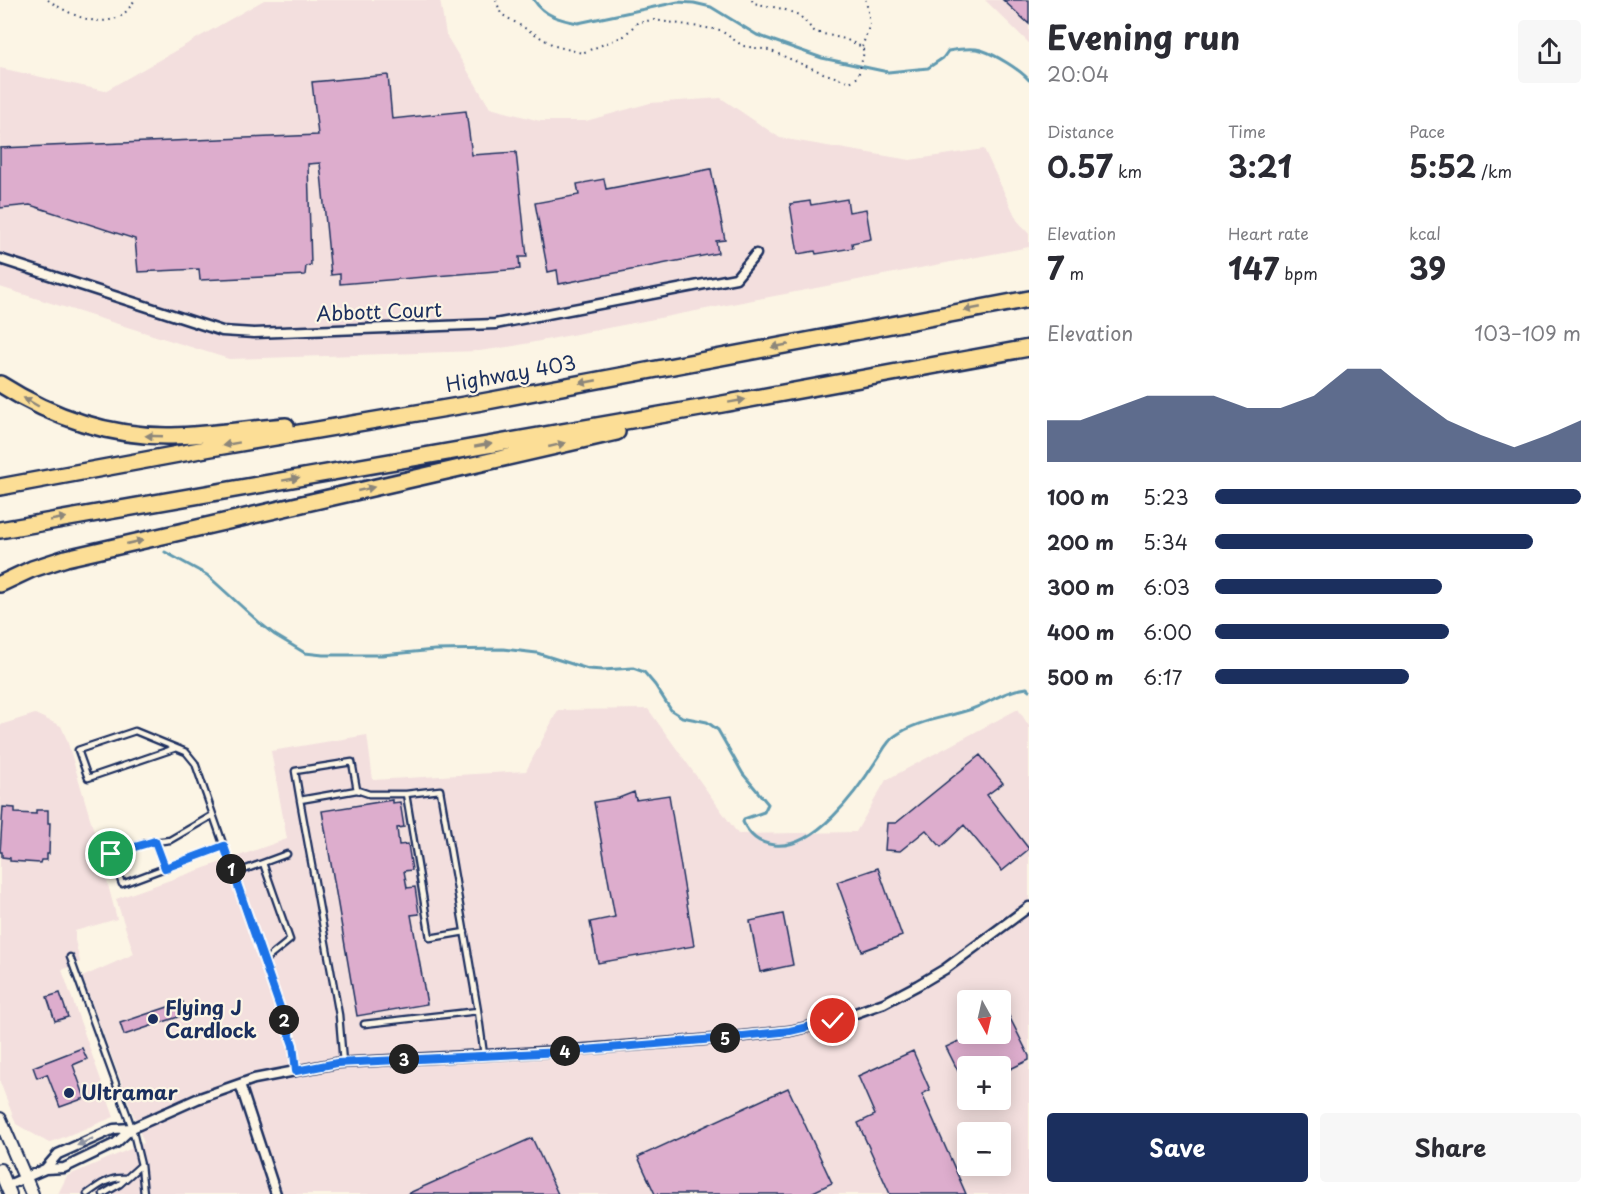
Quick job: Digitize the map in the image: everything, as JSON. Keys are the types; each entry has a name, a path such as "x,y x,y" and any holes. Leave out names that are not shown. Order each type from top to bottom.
{"highway":[{"name":"Highway 403","path":"0,487 483,402 1029,299"},
{"path":"0,530 706,407 1029,348"},
{"path":"0,384 41,407 75,422 100,429 172,436 290,426 456,399 483,402"},
{"path":"0,584 32,568 66,558 667,420 706,407"}],"main road":[{"path":"0,1119 32,1194"},
{"path":"0,1170 8,1190"}],"street":[{"name":"Abbott Court","path":"0,259 222,331 254,333 495,324 736,278 756,254"},
{"path":"8,1190 26,1177 45,1169 64,1168 116,1143 132,1128 197,1099 254,1079 343,1063 715,1039 790,1031 833,1021 884,1003 918,985 945,969 1029,908"},
{"path":"240,1084 276,1194"},
{"path":"45,1169 58,1154 114,1129 132,1128"}],"lane":[{"path":"176,748 88,778 78,750 135,731 186,752 195,763 293,1045 296,1071"},
{"path":"343,1063 339,1015 295,771 352,762 357,790"},
{"path":"300,800 357,790 369,794 406,794 440,790 484,1055"},
{"path":"406,794 430,938 465,932"},
{"path":"213,815 170,840 155,841 111,854 122,884 224,846"},
{"path":"155,841 165,868"},
{"path":"233,874 287,854"},
{"path":"263,863 290,940 264,961"},
{"path":"70,957 132,1128 141,1165 144,1194"},
{"path":"364,1024 478,1011"},
{"path":"103,1194 120,1184 141,1165"},
{"path":"87,1194 106,1181 125,1178"}],"path":[{"path":"48,0 68,12 96,21 121,17 135,0"},
{"path":"496,0 501,14 555,46 582,53 624,36 638,22 654,20 720,30 743,46 769,50 850,82 858,77 863,57 862,47 870,24 866,0"},
{"path":"752,0 753,3 800,15 815,32 845,39 862,47"}],"shaded area":[{"path":"264,0 440,0 446,35 490,108 540,121 586,121 650,103 721,98 780,138 910,160 984,149 1017,220 1029,234 1029,247 479,351 229,359 0,287 0,68 105,91"},
{"path":"985,0 1029,0 1029,43"},
{"path":"648,709 738,834 856,832 886,780 1018,709 1029,726 1029,1194 58,1194 67,1176 144,1143 82,977 134,954 116,899 287,839 271,751 367,735 373,780 526,771 558,710"},
{"path":"35,714 61,726 67,740 117,919 75,931 80,962 62,970 114,1117 49,1143 16,1124 0,1082 0,725"}],"building":[{"path":"1003,0 1029,0 1029,24"},
{"path":"388,75 392,119 466,111 472,155 516,152 527,257 519,257 520,269 340,284 340,274 331,275 320,163 308,164 311,265 306,266 305,275 200,280 199,269 138,272 135,239 30,205 0,208 0,148 318,135 312,82"},
{"path":"711,169 725,240 716,241 718,253 559,284 557,270 548,272 535,203 579,195 577,184 604,179 606,189"},
{"path":"847,199 849,212 866,209 871,239 852,243 853,248 816,254 815,251 798,254 790,204 810,201 811,205"},
{"path":"980,755 1003,783 987,795 1029,849 1002,871 964,825 941,847 926,830 900,851 885,850 887,823 896,823"},
{"path":"634,792 636,800 669,795 694,946 598,963 590,922 615,917 594,802 619,798"},
{"path":"392,800 392,803 400,802 404,827 397,828 399,845 408,844 412,870 404,871 407,888 415,887 419,914 411,915 427,1004 357,1016 322,811"},
{"path":"3,807 15,808 15,813 36,814 36,810 48,810 48,823 50,823 47,860 41,860 40,863 10,861 10,858 2,857 2,852 0,852"},
{"path":"878,868 902,936 862,951 837,882"},
{"path":"783,914 793,965 760,972 750,921"},
{"path":"60,993 68,1017 55,1021 47,997"},
{"name":"Flying J Cardlock","path":"183,1002 187,1014 124,1035 120,1023"},
{"path":"1011,1020 1029,1060 1011,1069 1011,1056 957,1056 957,1069 946,1047 957,1042 957,1044 1011,1044"},
{"path":"82,1048 87,1059 73,1065 85,1098 60,1107 47,1074 37,1078 33,1067"},
{"path":"913,1051 930,1090 922,1094 966,1194 890,1194 858,1123 875,1115 858,1076"},
{"path":"788,1088 832,1183 809,1194 655,1194 638,1157"},
{"path":"532,1138 558,1194 407,1194"}],"waterway":[{"path":"534,0 548,14 578,23 678,2 694,3 711,7 757,35 822,58 888,72 928,68 943,58 948,51 973,49 981,50 1000,59 1029,80"},
{"path":"165,552 207,575 261,624 305,653 382,655 435,650 503,649 537,653 588,669 633,668 644,672 671,710 682,717 707,722 718,730 743,774 768,804 764,812 744,819 743,822 755,838 763,843 774,845 789,844 819,829 846,802 889,741 895,736 913,726 972,709 1011,691 1027,688 1029,690"}],"place":[{"name":"Flying J Cardlock","path":"153,1019"},
{"name":"Ultramar","path":"69,1093"}],"route":[{"path":"111,854 155,841 165,868 224,846 293,1045 296,1071 337,1063 561,1052 715,1039 790,1031 833,1021"}]}
